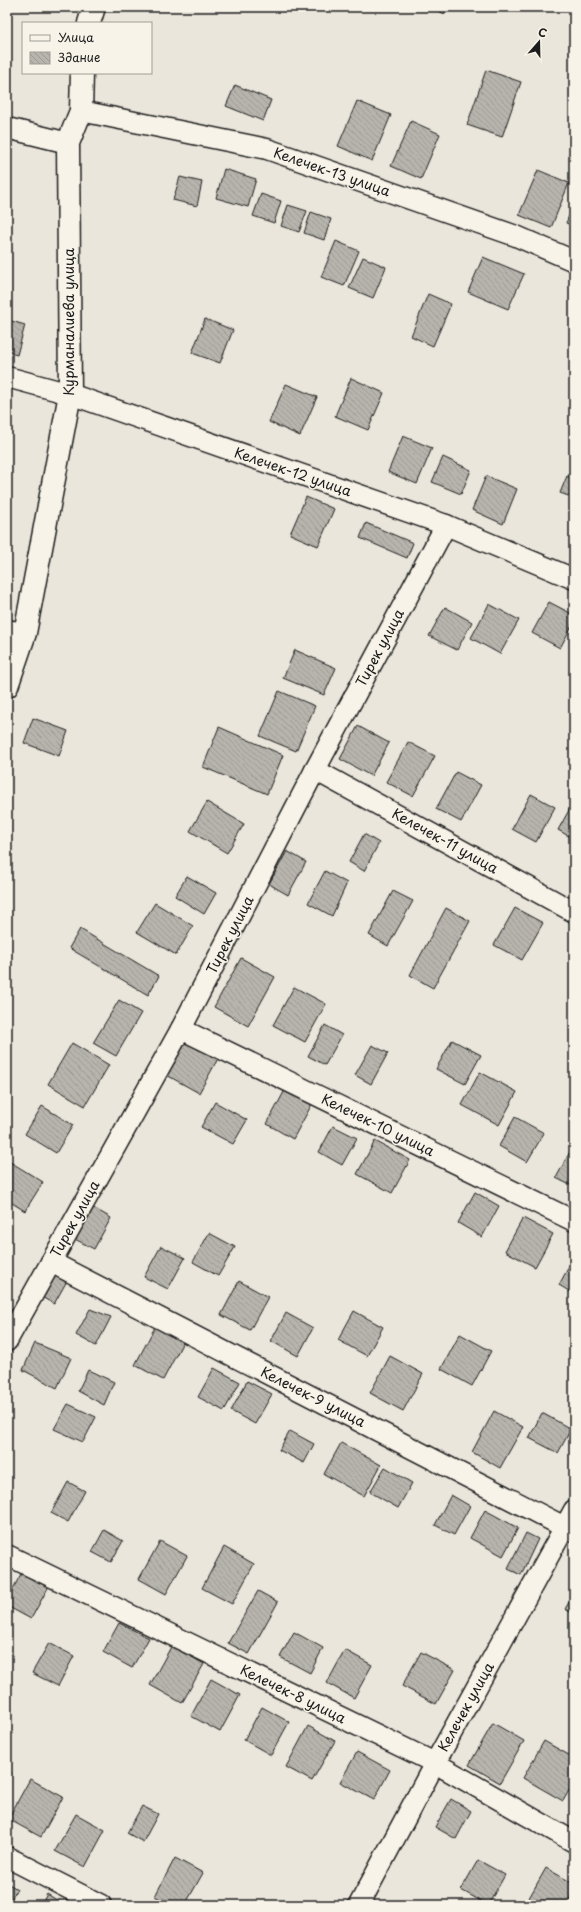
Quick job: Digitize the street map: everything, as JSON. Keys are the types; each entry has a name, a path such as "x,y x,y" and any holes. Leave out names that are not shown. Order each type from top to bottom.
{"street":[{"path":"89,22 94,7"},
{"name":"Курманалиева улица","path":"7,686 16,632 70,394 68,143 81,111 82,74"},
{"name":"Келечек-13 улица","path":"81,111 267,149 516,236 574,261"},
{"path":"7,128 68,143"},
{"name":"Келечек-12 улица","path":"7,377 70,394 446,526 574,579"},
{"name":"Тирек улица","path":"7,1341 181,1029 315,770 446,526"},
{"name":"Келечек-11 улица","path":"315,770 574,912"},
{"name":"Келечек-10 улица","path":"181,1029 574,1222"},
{"name":"Келечек-9 улица","path":"51,1262 569,1530"},
{"name":"Келечек улица","path":"359,1905 435,1763 569,1530 574,1510"},
{"name":"Келечек-8 улица","path":"7,1555 435,1763 574,1842"},
{"path":"7,1857 101,1905"}],"building":[{"path":"429,7 448,7 445,14"},
{"path":"7,8 12,9 7,28"},
{"path":"486,70 521,82 502,137 467,125"},
{"path":"235,85 271,100 263,121 226,106"},
{"path":"357,101 391,115 372,161 338,146"},
{"path":"411,121 440,134 421,179 391,166"},
{"path":"224,169 256,179 248,207 216,198"},
{"path":"538,170 569,183 551,228 519,215"},
{"path":"180,177 202,182 197,206 173,200"},
{"path":"261,194 281,201 274,223 253,216"},
{"path":"574,204 574,226 566,223"},
{"path":"288,205 307,211 299,232 281,226"},
{"path":"311,212 331,219 324,240 304,233"},
{"path":"336,241 359,251 344,286 321,277"},
{"path":"363,257 386,267 373,298 349,288"},
{"path":"483,257 524,274 508,309 468,292"},
{"path":"428,294 451,304 433,346 411,336"},
{"path":"205,319 233,330 220,363 192,353"},
{"path":"8,320 25,325 17,355 7,352"},
{"path":"351,378 384,393 368,430 335,416"},
{"path":"286,384 317,397 300,436 269,422"},
{"path":"403,436 432,448 417,484 388,472"},
{"path":"443,457 471,470 461,494 432,482"},
{"path":"486,476 517,489 503,524 472,510"},
{"path":"567,476 574,479 574,498 560,493"},
{"path":"306,497 334,509 318,546 290,534"},
{"path":"366,523 413,543 407,558 360,538"},
{"path":"549,602 574,615 574,622 560,648 532,633"},
{"path":"489,604 519,620 500,654 471,638"},
{"path":"445,607 472,622 457,650 429,636"},
{"path":"295,650 336,668 324,695 283,678"},
{"path":"279,691 315,706 296,751 260,736"},
{"path":"33,718 68,731 59,756 24,743"},
{"path":"358,726 389,743 371,776 340,759"},
{"path":"219,727 283,755 267,794 203,767"},
{"path":"408,742 435,756 413,796 386,782"},
{"path":"456,772 481,785 461,822 436,809"},
{"path":"531,794 555,807 536,842 512,829"},
{"path":"207,802 244,824 227,853 190,831"},
{"path":"573,803 574,804 574,839 558,830"},
{"path":"364,834 379,843 364,871 349,862"},
{"path":"287,851 306,862 288,895 269,884"},
{"path":"325,871 347,883 332,916 308,903"},
{"path":"187,876 216,893 204,914 175,896"},
{"path":"393,891 413,901 388,946 369,935"},
{"path":"155,903 193,926 176,955 137,932"},
{"path":"446,908 470,921 433,988 410,975"},
{"path":"515,908 543,923 522,960 494,945"},
{"path":"80,929 159,976 148,995 69,948"},
{"path":"241,958 275,977 248,1026 214,1007"},
{"path":"294,987 326,1004 305,1042 273,1025"},
{"path":"119,1000 141,1013 116,1056 93,1043"},
{"path":"325,1025 342,1035 325,1065 308,1056"},
{"path":"183,1035 220,1055 199,1093 163,1073"},
{"path":"452,1040 481,1055 465,1084 436,1069"},
{"path":"72,1043 109,1065 85,1106 48,1084"},
{"path":"372,1045 388,1053 371,1084 355,1075"},
{"path":"480,1072 517,1092 499,1125 462,1105"},
{"path":"285,1090 312,1104 293,1139 267,1124"},
{"path":"215,1102 247,1120 233,1144 201,1127"},
{"path":"42,1106 73,1125 56,1153 25,1134"},
{"path":"515,1117 544,1133 527,1162 499,1146"},
{"path":"333,1126 357,1138 342,1165 319,1152"},
{"path":"375,1141 410,1160 392,1193 357,1174"},
{"path":"573,1146 574,1147 574,1187 556,1178"},
{"path":"7,1160 43,1182 25,1211 7,1200"},
{"path":"475,1192 499,1206 482,1237 458,1223"},
{"path":"90,1206 111,1218 94,1249 73,1238"},
{"path":"523,1218 553,1234 535,1267 505,1251"},
{"path":"209,1233 235,1247 218,1276 193,1262"},
{"path":"161,1246 185,1258 168,1289 144,1277"},
{"path":"574,1257 574,1294 559,1285"},
{"path":"53,1271 68,1279 54,1304 40,1296"},
{"path":"239,1281 268,1297 250,1330 221,1315"},
{"path":"90,1309 111,1317 96,1346 76,1335"},
{"path":"354,1311 383,1327 367,1356 338,1340"},
{"path":"286,1313 313,1328 298,1356 271,1341"},
{"path":"155,1327 183,1342 163,1380 135,1365"},
{"path":"460,1334 491,1351 472,1386 441,1369"},
{"path":"35,1343 71,1358 57,1388 23,1370"},
{"path":"390,1356 423,1374 403,1411 370,1393"},
{"path":"214,1368 240,1382 224,1411 198,1397"},
{"path":"88,1370 114,1382 104,1405 78,1391"},
{"path":"247,1381 272,1394 255,1424 231,1411"},
{"path":"68,1404 96,1417 83,1442 54,1429"},
{"path":"494,1411 523,1427 500,1468 472,1452"},
{"path":"542,1413 571,1429 558,1453 529,1438"},
{"path":"290,1431 314,1444 304,1463 279,1450"},
{"path":"341,1443 381,1465 364,1496 324,1474"},
{"path":"385,1467 412,1483 398,1508 370,1492"},
{"path":"68,1482 85,1491 68,1522 51,1513"},
{"path":"451,1495 470,1506 454,1535 435,1525"},
{"path":"485,1510 518,1528 503,1556 470,1538"},
{"path":"104,1530 123,1541 111,1562 92,1552"},
{"path":"526,1533 538,1539 521,1575 508,1569"},
{"path":"160,1541 187,1556 166,1594 139,1579"},
{"path":"224,1547 254,1564 232,1604 202,1588"},
{"path":"22,1572 49,1586 31,1619 7,1606 7,1600"},
{"path":"258,1591 278,1602 249,1654 228,1643"},
{"path":"574,1594 574,1614 565,1609"},
{"path":"119,1623 149,1638 132,1668 103,1652"},
{"path":"294,1632 323,1648 310,1673 280,1657"},
{"path":"49,1643 74,1656 58,1686 32,1673"},
{"path":"172,1645 204,1664 182,1703 150,1685"},
{"path":"345,1650 372,1665 354,1698 327,1683"},
{"path":"421,1652 455,1670 436,1704 402,1686"},
{"path":"211,1679 240,1695 220,1732 191,1716"},
{"path":"262,1707 289,1722 271,1755 244,1740"},
{"path":"493,1723 524,1741 500,1783 469,1765"},
{"path":"308,1726 335,1741 312,1781 286,1767"},
{"path":"544,1741 574,1758 574,1782 563,1801 523,1778"},
{"path":"357,1752 390,1770 374,1800 340,1782"},
{"path":"7,1771 12,1773 7,1782"},
{"path":"30,1779 63,1797 41,1837 8,1819"},
{"path":"451,1799 471,1811 456,1839 435,1827"},
{"path":"142,1806 158,1814 143,1842 127,1833"},
{"path":"76,1814 105,1830 85,1867 55,1851"},
{"path":"175,1858 203,1873 185,1905 171,1905 155,1896"},
{"path":"478,1860 505,1875 488,1905 461,1890"},
{"path":"546,1868 574,1884 574,1891 566,1905 525,1905"},
{"path":"7,1883 17,1889 8,1905 7,1905"},
{"path":"47,1894 65,1905 41,1905"}]}
